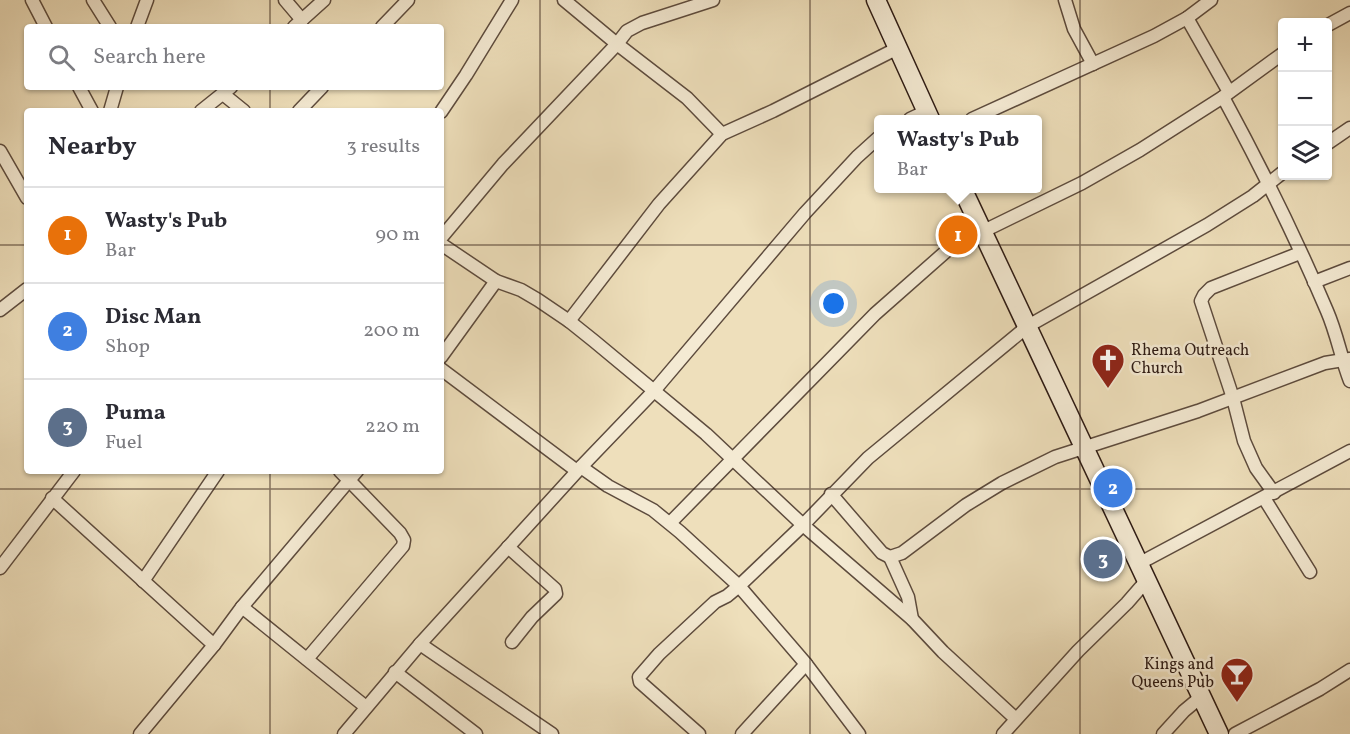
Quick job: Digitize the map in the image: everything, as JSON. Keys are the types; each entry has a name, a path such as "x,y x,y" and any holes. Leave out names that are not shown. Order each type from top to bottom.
{"main road":[{"path":"876,0 898,48 921,115"},
{"path":"964,193 1086,447 1219,734"}],"street":[{"path":"32,0 44,24"},
{"path":"93,0 108,24"},
{"path":"137,24 147,0"},
{"path":"285,0 298,23 324,0"},
{"path":"385,24 408,0"},
{"path":"444,108 512,0"},
{"path":"564,0 687,98 722,134"},
{"path":"444,234 503,164 627,31 642,23 713,0"},
{"path":"1065,0 1074,29 1092,64"},
{"path":"983,115 1154,36 1187,18 1211,0"},
{"path":"1332,23 1350,13"},
{"path":"1187,18 1226,94 1314,282 1346,359 1350,381"},
{"path":"569,321 659,204 722,134 898,48"},
{"path":"669,523 875,314 951,247 1082,183 1140,150 1278,57"},
{"path":"81,90 90,108"},
{"path":"111,108 116,90"},
{"path":"302,108 319,90"},
{"path":"205,108 227,91 241,108"},
{"path":"1332,140 1350,128"},
{"path":"345,734 394,672 579,469 653,392 805,213 856,157 874,142"},
{"path":"0,151 24,193"},
{"path":"699,734 640,682 639,676 659,654 715,602 739,586 868,458 1028,326 1207,225 1278,176"},
{"path":"444,246 496,281 521,290 569,321 677,410 803,525 912,619 943,652 1016,719"},
{"path":"1300,253 1210,288 1201,302 1233,398 1244,441 1269,496 1310,572"},
{"path":"1314,282 1350,268"},
{"path":"444,353 496,281"},
{"path":"0,310 24,291"},
{"path":"890,557 903,553 966,505 1002,483 1055,457 1233,398 1325,363 1346,359"},
{"path":"444,371 579,469 653,510 669,523 739,586 806,664 859,734"},
{"path":"1140,563 1350,451"},
{"path":"0,568 72,474"},
{"path":"143,581 216,474"},
{"path":"140,734 214,645 242,607 354,476 400,533 404,540 403,546 307,659"},
{"path":"831,494 882,553 890,557 908,597 912,619"},
{"path":"52,498 214,645"},
{"path":"508,547 555,589 556,594 532,617 512,642"},
{"path":"1003,734 1078,651 1147,580"},
{"path":"242,607 366,707"},
{"path":"420,644 552,734"},
{"path":"742,734 806,664"},
{"path":"1235,734 1320,689 1350,670"},
{"path":"394,672 476,734"},
{"path":"1163,734 1202,696"}],"place":[{"name":"Wasty's Pub","path":"958,235"},
{"name":"Rhema Outreach Church","path":"1108,389"},
{"name":"Disc Man","path":"1113,488"},
{"name":"Puma","path":"1103,559"},
{"name":"Kings and Queens Pub","path":"1237,703"}]}
